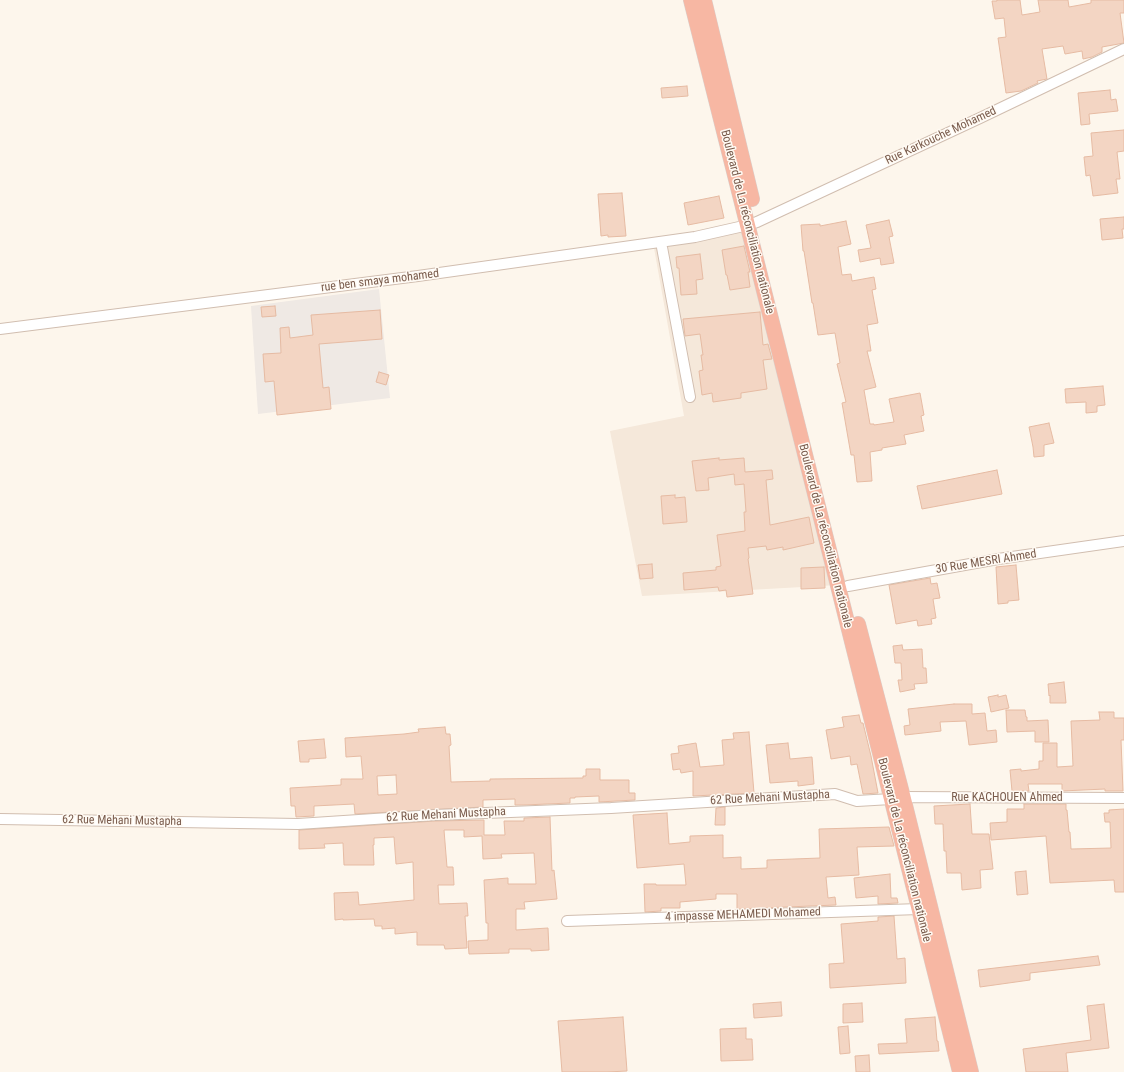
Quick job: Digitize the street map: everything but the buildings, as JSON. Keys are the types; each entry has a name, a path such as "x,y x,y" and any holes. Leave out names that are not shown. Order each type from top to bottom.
{"highway":[{"name":"Boulevard de La réconciliation nationale","path":"691,0 752,223 897,798 918,909 960,1072"},
{"name":"Boulevard de La réconciliation nationale","path":"704,0 752,223"},
{"path":"752,223 810,435 848,586 897,798 971,1072"}],"street":[{"name":"Rue Karkouche Mohamed","path":"752,223 980,118 1124,49"},
{"name":"rue ben smaya mohamed","path":"0,329 418,276 661,242 695,237 752,223"},
{"path":"661,242 690,397"},
{"name":"30 Rue MESRI Ahmed","path":"848,586 998,559 1124,540"},
{"name":"62 Rue Mehani Mustapha","path":"0,819 298,824 435,815 611,808 835,794 857,801 897,798"},
{"name":"Rue KACHOUEN Ahmed","path":"897,798 1124,798"},
{"name":"4 impasse MEHAMEDI Mohamed","path":"567,921 918,909"}],"shaded area":[{"path":"748,225 838,585 642,596 610,431 684,416 654,248"},
{"path":"379,289 390,398 258,414 251,306"}]}
